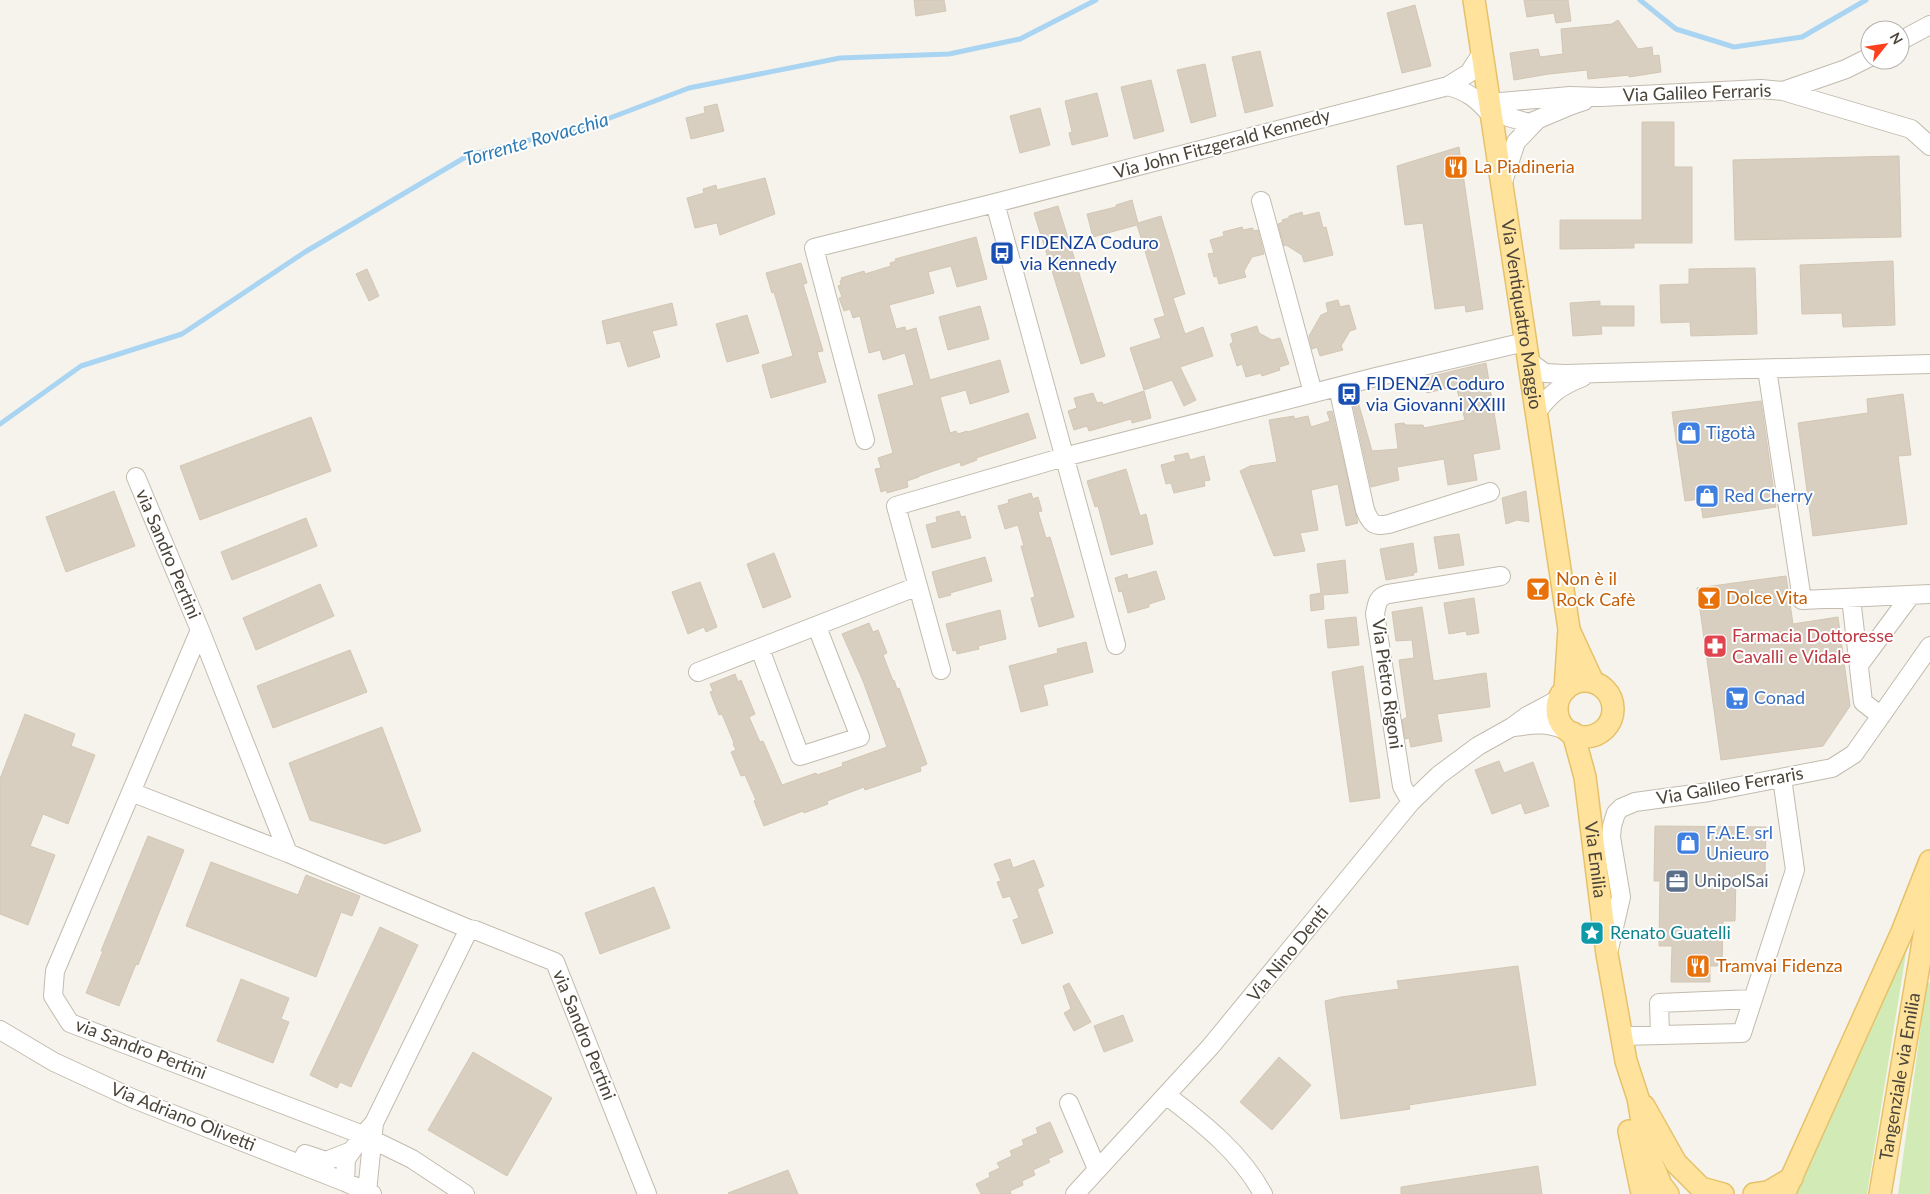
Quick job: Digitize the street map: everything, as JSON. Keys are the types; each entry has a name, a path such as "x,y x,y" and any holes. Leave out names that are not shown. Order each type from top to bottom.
{"main road":[{"name":"Via Ventiquattro Maggio","path":"1474,0 1569,629"},
{"path":"1569,629 1593,682"},
{"path":"1562,694 1578,682 1593,682 1604,688 1612,701 1612,717 1605,728 1590,736 1581,736 1571,732 1563,725 1559,717 1558,708 1562,694 1569,629"},
{"name":"Via Emilia","path":"1585,777 1605,728"},
{"name":"Via Emilia","path":"1571,732 1585,777 1607,954 1626,1061 1638,1098 1647,1150 1661,1185 1668,1194"},
{"path":"1754,1194 1788,1186 1851,1041 1902,932 1930,861"},
{"name":"Tangenziale via Emilia","path":"1882,1185 1930,901"},
{"name":"Via Emilia","path":"1626,1061 1624,1098 1632,1150 1644,1194"},
{"path":"1638,1098 1676,1163 1701,1188 1723,1194"}],"street":[{"path":"1910,36 1930,25"},
{"name":"Via John Fitzgerald Kennedy","path":"865,440 814,248 1448,86 1469,73 1482,54"},
{"path":"1783,90 1846,69 1860,62"},
{"path":"1448,86 1466,91 1490,109 1508,117 1521,122 1529,123 1536,121"},
{"name":"Via Galileo Ferraris","path":"1490,109 1570,96 1602,97 1761,89 1783,90 1911,129 1930,146"},
{"name":"Via Galileo Ferraris","path":"1502,186 1516,142 1536,121 1572,104 1602,97"},
{"path":"1261,201 1313,393"},
{"path":"995,203 1116,645"},
{"path":"942,670 896,506 1064,456 1313,393 1526,352 1546,373 1591,374 1930,364"},
{"path":"1767,369 1802,600 1930,594"},
{"path":"1536,413 1549,395 1564,384 1591,374"},
{"path":"1338,387 1365,510 1370,520 1375,524 1380,526 1389,524 1490,492"},
{"name":"via Sandro Pertini","path":"136,477 200,630 288,853"},
{"name":"Via Pietro Rigoni","path":"1411,802 1402,786 1375,614 1377,602 1381,596 1388,594 1501,576"},
{"path":"698,672 918,586"},
{"path":"1859,665 1911,594"},
{"path":"1851,598 1863,702 1881,716"},
{"path":"760,648 800,756 860,737 817,627"},
{"name":"via Sandro Pertini","path":"200,630 55,970 53,996 70,1023 370,1132 465,1194"},
{"name":"Via Galileo Ferraris","path":"1607,954 1621,897 1611,837 1612,826 1616,814 1622,808 1635,802 1716,790 1832,768 1854,754 1930,646"},
{"name":"Via Nino Denti","path":"1075,1194 1211,1046 1276,970 1411,802 1439,775 1478,746 1512,728 1562,694"},
{"name":"Via Nino Denti","path":"1512,728 1532,724 1550,724 1571,732"},
{"path":"1621,1036 1742,1033 1795,870 1782,778"},
{"name":"via Sandro Pertini","path":"131,792 288,853 469,929 555,962 647,1194"},
{"path":"345,1182 346,1158 349,1152 370,1132 469,929"},
{"path":"1660,1035 1659,1003 1753,999"},
{"name":"Via Adriano Olivetti","path":"0,1030 54,1062 134,1099 256,1146 369,1193"},
{"path":"1166,1095 1207,1127 1237,1158 1263,1194"},
{"path":"1069,1103 1097,1169"},
{"path":"369,1193 370,1132"},
{"path":"256,1146 276,1144 326,1161 349,1152"}],"green space":[{"path":"1904,945 1907,947 1867,1194 1795,1194"},
{"path":"1927,982 1930,983 1930,1194 1898,1194"}],"building":[{"path":"914,0 944,0 946,11 916,16"},
{"path":"1524,0 1568,0 1571,21 1556,23 1554,13 1527,17"},
{"path":"1415,5 1431,66 1402,73 1387,13"},
{"path":"1618,20 1638,49 1652,47 1653,56 1659,55 1661,72 1629,77 1629,75 1588,79 1587,70 1514,80 1510,53 1538,49 1540,57 1563,54 1561,29 1612,24"},
{"path":"1260,51 1273,106 1245,113 1232,57"},
{"path":"1205,64 1216,116 1191,123 1177,70"},
{"path":"1151,80 1164,131 1134,139 1121,87"},
{"path":"1097,93 1108,136 1072,145 1069,133 1072,132 1065,101"},
{"path":"717,104 724,131 691,139 686,118 705,113 704,107"},
{"path":"1040,108 1050,145 1020,153 1010,116"},
{"path":"1642,122 1674,122 1674,167 1692,167 1692,243 1634,243 1634,248 1560,249 1560,220 1642,220"},
{"path":"1459,147 1483,309 1466,312 1465,305 1435,309 1423,223 1405,225 1397,166"},
{"path":"1899,156 1901,237 1735,240 1733,160"},
{"path":"765,178 775,214 720,235 717,223 695,228 687,198 704,193 703,189 716,185 717,190"},
{"path":"1132,200 1138,223 1161,216 1185,294 1173,298 1185,334 1203,327 1213,356 1180,367 1196,400 1184,406 1172,380 1144,390 1130,348 1161,338 1154,319 1165,316 1137,225 1093,237 1087,214 1116,207 1116,205"},
{"path":"1058,206 1105,356 1081,364 1034,213"},
{"path":"1302,212 1303,216 1319,212 1323,228 1326,227 1333,255 1304,262 1302,255 1286,245 1284,246 1278,224 1283,222 1282,220 1289,218 1289,216"},
{"path":"1242,227 1243,230 1253,228 1253,231 1258,230 1264,254 1252,257 1244,271 1246,277 1219,284 1217,276 1214,277 1208,254 1214,253 1210,240 1224,236 1223,232"},
{"path":"976,237 987,279 957,287 951,266 928,272 934,293 889,305 896,329 905,327 906,331 916,328 930,380 1000,360 1009,392 970,404 966,390 940,397 950,433 956,431 958,434 968,432 1028,413 1036,438 976,458 977,460 961,466 960,462 919,476 907,481 908,487 887,493 887,490 881,492 875,469 881,468 878,458 893,453 878,395 914,385 905,353 883,360 880,350 869,353 860,316 853,318 850,309 844,311 839,298 842,297 838,286 841,285 841,278 864,271 865,274 891,266 890,263 896,261 895,259"},
{"path":"1893,261 1895,325 1843,327 1842,313 1802,314 1800,265"},
{"path":"801,263 807,283 803,284 823,351 817,352 826,382 771,398 762,365 793,356 774,292 772,293 766,273"},
{"path":"1755,268 1757,334 1691,336 1690,322 1661,323 1660,285 1689,284 1689,269"},
{"path":"367,269 379,296 369,301 356,274"},
{"path":"1338,300 1340,307 1349,305 1356,329 1350,331 1341,346 1343,350 1320,356 1317,347 1312,349 1309,336 1321,315 1328,312 1326,303"},
{"path":"1600,301 1600,306 1634,306 1634,326 1601,326 1602,334 1573,336 1570,303"},
{"path":"672,303 677,325 652,331 660,357 628,367 620,341 607,344 602,321"},
{"path":"980,306 989,339 948,350 939,317"},
{"path":"747,315 759,353 727,362 716,324"},
{"path":"1257,326 1259,333 1272,340 1280,338 1289,364 1279,367 1280,370 1262,376 1261,373 1246,377 1242,364 1237,366 1230,344 1233,342 1231,334"},
{"path":"1486,363 1500,449 1473,454 1477,480 1448,485 1444,459 1397,467 1399,480 1371,487 1352,400 1357,398 1372,451 1398,449 1395,424 1423,425 1424,428 1465,420 1456,386 1427,393 1424,378"},
{"path":"1144,391 1151,418 1132,423 1131,419 1089,431 1087,426 1074,430 1068,411 1077,408 1074,398 1093,393 1097,403 1102,402 1103,405"},
{"path":"1903,394 1911,455 1898,456 1907,524 1813,536 1798,423 1868,413 1867,399"},
{"path":"1761,401 1776,507 1703,518 1700,499 1685,501 1672,412"},
{"path":"1332,411 1358,523 1346,526 1338,484 1311,490 1318,530 1300,533 1305,551 1274,556 1240,471 1250,466 1277,462 1269,420 1294,416 1294,419 1308,416 1311,427 1330,421 1327,412"},
{"path":"311,417 331,471 200,520 180,466"},
{"path":"1188,453 1190,460 1204,456 1210,480 1204,481 1205,486 1174,493 1171,483 1166,484 1161,465 1176,461 1174,456"},
{"path":"1126,469 1140,516 1146,514 1153,544 1111,555 1098,506 1095,507 1087,481"},
{"path":"114,491 135,546 66,572 46,517"},
{"path":"1526,491 1529,522 1517,520 1506,524 1502,498"},
{"path":"1031,493 1033,499 1038,497 1042,511 1038,512 1046,538 1050,537 1074,617 1039,627 1031,598 1035,597 1021,546 1024,546 1018,525 1005,529 998,506 1009,503 1008,500"},
{"path":"959,511 961,517 965,516 971,538 932,548 926,525 937,522 936,517"},
{"path":"306,518 317,546 232,580 221,552"},
{"path":"1459,534 1464,565 1439,569 1434,537"},
{"path":"1413,543 1417,572 1413,573 1414,575 1386,580 1380,549"},
{"path":"774,553 791,597 763,608 747,564"},
{"path":"985,557 992,581 939,598 932,572"},
{"path":"1345,560 1348,593 1323,595 1324,609 1311,611 1310,595 1321,593 1317,564"},
{"path":"1156,571 1165,599 1149,604 1149,607 1128,613 1122,591 1119,592 1115,578 1127,574 1128,579"},
{"path":"1786,576 1793,624 1838,617 1850,706 1823,746 1721,760 1697,588"},
{"path":"700,582 717,627 706,632 704,627 688,634 672,592"},
{"path":"320,584 334,616 256,650 243,618"},
{"path":"1474,598 1479,633 1467,635 1466,631 1449,634 1444,603"},
{"path":"1422,607 1434,681 1486,673 1490,707 1437,714 1442,741 1411,747 1409,738 1405,739 1402,720 1407,717 1399,660 1414,658 1412,640 1396,641 1392,612"},
{"path":"1000,610 1006,639 978,646 979,649 957,654 956,650 953,651 946,624"},
{"path":"1356,617 1359,645 1328,648 1325,620"},
{"path":"869,623 873,632 878,630 887,653 883,655 893,681 897,689 899,688 927,764 920,767 921,771 865,790 864,787 827,801 828,804 804,813 803,811 764,826 754,801 756,800 745,775 741,776 731,752 736,750 734,743 722,714 719,715 710,692 713,691 710,684 735,674 738,682 741,680 755,714 749,717 760,742 763,741 782,785 843,766 842,763 887,747 863,681 842,634"},
{"path":"1086,642 1093,672 1043,685 1048,705 1021,712 1009,666 1058,653 1057,649"},
{"path":"350,650 367,692 273,728 257,686"},
{"path":"1363,666 1380,798 1350,802 1332,672"},
{"path":"25,714 75,734 71,746 95,755 68,824 43,814 30,846 55,855 28,925 0,914 0,779"},
{"path":"382,727 421,831 385,844 310,820 289,763"},
{"path":"1499,761 1504,773 1533,762 1549,806 1525,814 1521,803 1492,814 1475,770"},
{"path":"1655,826 1766,827 1765,875 1736,874 1735,921 1723,921 1722,966 1710,966 1710,982 1671,982 1672,946 1659,946 1660,881 1654,881"},
{"path":"148,836 184,850 138,965 136,964 119,1006 86,993"},
{"path":"1010,859 1013,868 1034,860 1044,886 1037,889 1053,933 1022,944 1013,920 1019,918 1010,896 1003,898 997,882 1001,881 994,864"},
{"path":"211,862 298,895 306,875 360,896 352,916 341,912 316,977 186,926"},
{"path":"654,887 670,928 600,954 585,913"},
{"path":"380,927 418,945 351,1087 340,1082 337,1088 310,1075"},
{"path":"1518,966 1536,1085 1409,1105 1410,1109 1341,1119 1325,1001 1399,989 1397,981"},
{"path":"241,979 289,998 281,1019 289,1022 273,1063 217,1041"},
{"path":"1069,983 1091,1022 1074,1031 1064,1013 1071,1009 1063,986"},
{"path":"1123,1015 1133,1041 1104,1052 1094,1026"},
{"path":"473,1052 552,1098 507,1176 428,1130"},
{"path":"1279,1057 1311,1085 1272,1130 1240,1102"},
{"path":"1050,1122 1063,1152 1048,1159 1050,1162 1033,1170 1035,1175 1022,1181 1023,1185 1010,1191 1011,1194 981,1194 976,1184 990,1177 989,1173 1000,1168 997,1163 1012,1156 1010,1151 1024,1145 1022,1140 1038,1133 1036,1128"},
{"path":"1538,1166 1542,1194 1401,1194 1401,1187"},
{"path":"788,1170 798,1194 728,1193"}],"waterway":[{"name":"Torrente Rovacchia","path":"0,424 81,366 182,334 305,252 469,155 594,124 689,88 840,58 949,54 1020,39 1096,0"},
{"name":"Torrente Rovacchia","path":"1640,0 1676,29 1734,47 1802,37 1866,0"}],"place":[{"name":"La Piadineria","path":"1456,167"},
{"name":"FIDENZA Coduro via Kennedy","path":"1002,253"},
{"name":"FIDENZA Coduro via Giovanni XXIII","path":"1349,394"},
{"name":"Tigotà","path":"1689,433"},
{"name":"Red Cherry","path":"1707,496"},
{"name":"Non è il Rock Cafè","path":"1538,589"},
{"name":"Dolce Vita","path":"1709,598"},
{"name":"Farmacia Dottoresse Cavalli e Vidale","path":"1715,646"},
{"name":"Conad","path":"1737,698"},
{"name":"F.A.E. srl Unieuro","path":"1688,843"},
{"name":"UnipolSai","path":"1677,881"},
{"name":"Renato Guatelli","path":"1592,933"},
{"name":"Tramvai Fidenza","path":"1698,966"}]}
